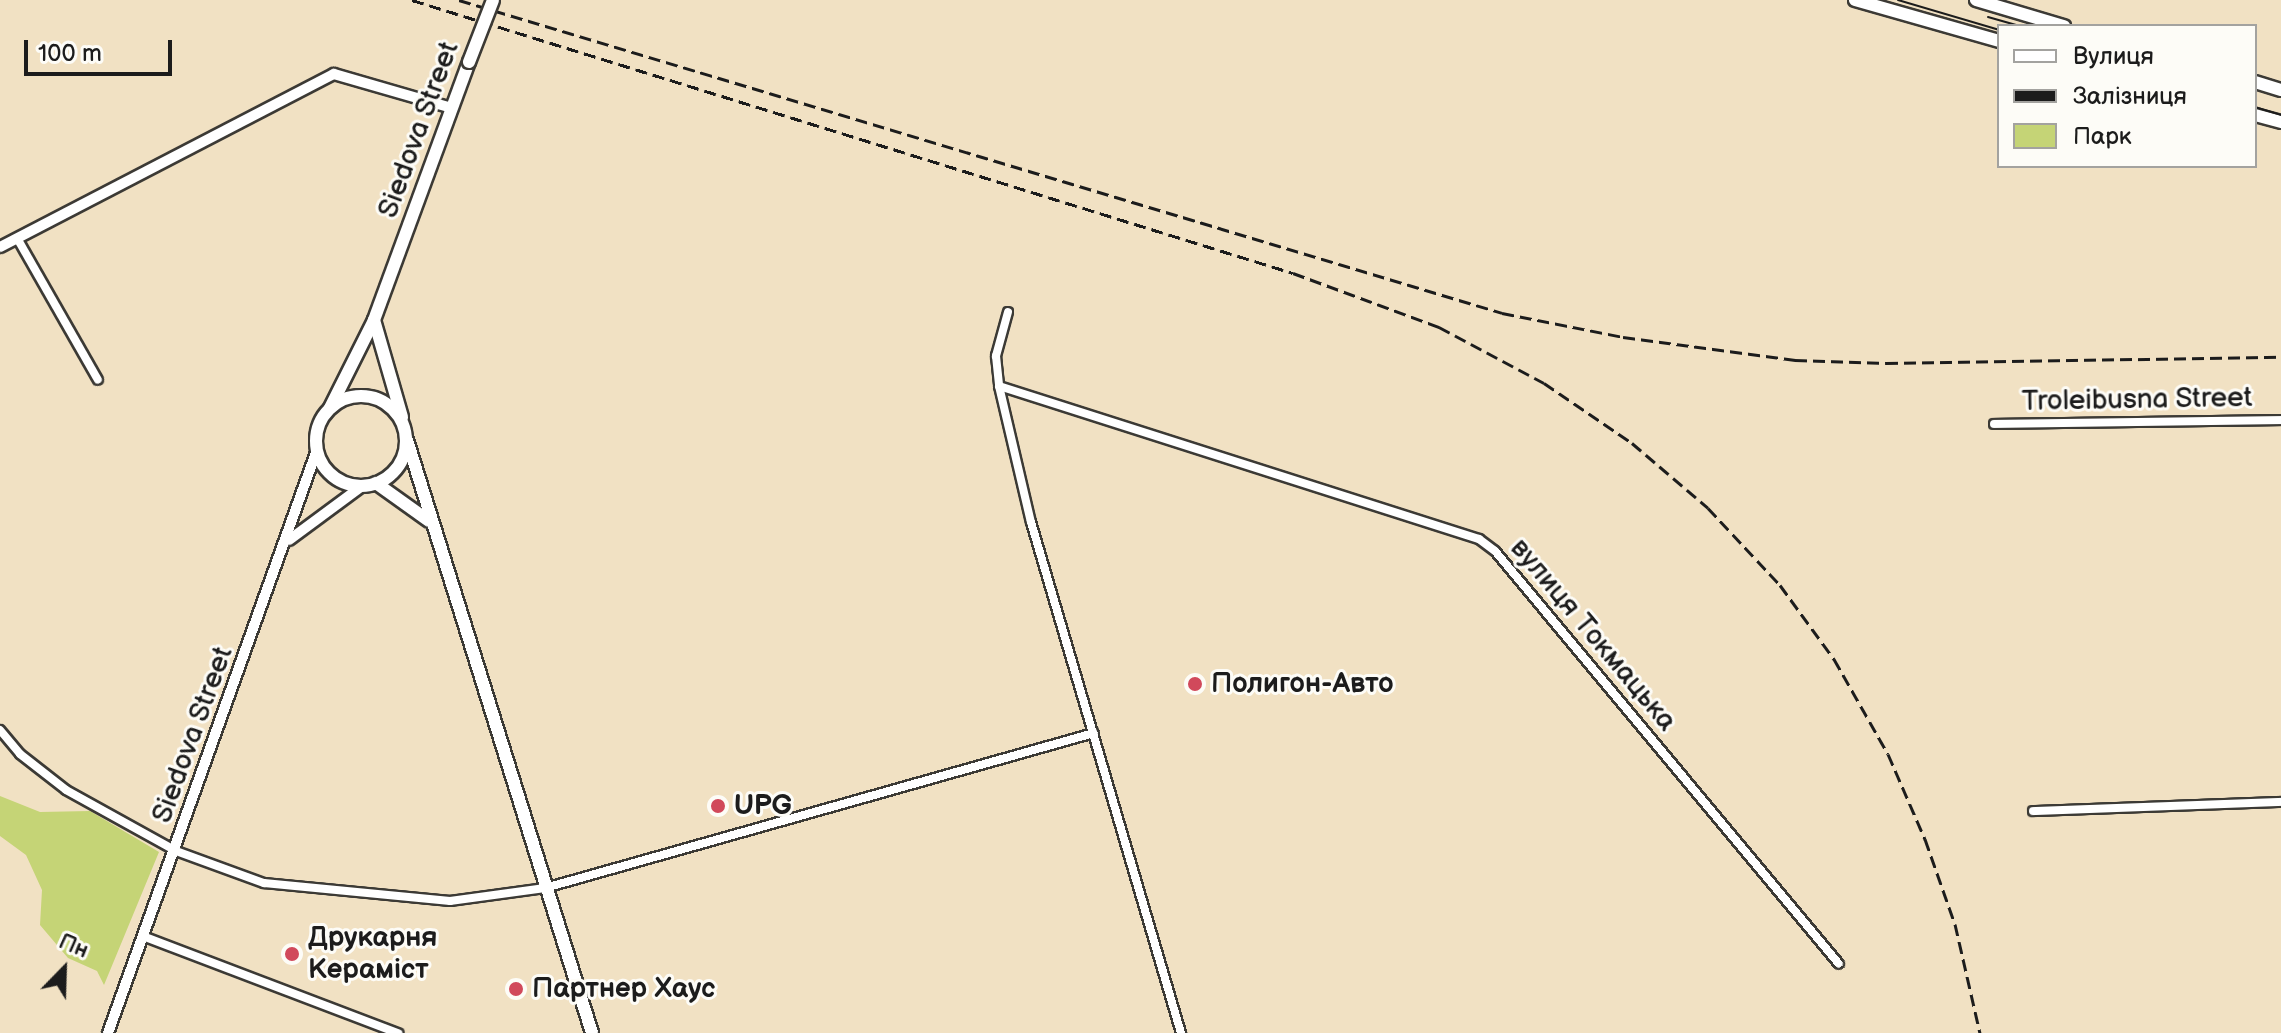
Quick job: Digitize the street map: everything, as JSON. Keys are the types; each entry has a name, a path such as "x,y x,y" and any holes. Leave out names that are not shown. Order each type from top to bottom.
{"main road":[{"name":"Siedova Street","path":"330,408 374,320 493,0"},
{"path":"1855,0 1997,40"},
{"path":"1976,0 2057,24"},
{"path":"2257,83 2281,90"},
{"path":"2257,116 2281,122"},
{"path":"374,320 430,521 592,1033"},
{"path":"404,426 387,403 373,397 343,399 330,408 321,420 317,450 333,476 362,486 376,483 399,466 407,440"},
{"path":"376,483 430,521"}],"street":[{"path":"0,247 334,74 452,108"},
{"path":"17,238 98,380"},
{"path":"1008,312 996,356 999,386 1031,522 1181,1033"},
{"name":"вулиця Токмацька","path":"999,386 1479,539 1495,551 1839,964"},
{"name":"Troleibusna Street","path":"1994,424 2281,420"},
{"name":"Siedova Street","path":"108,1033 288,541 317,450"},
{"path":"288,541 362,486"},
{"path":"0,730 20,754 66,790 176,851 264,883 406,900 450,901 545,888 1094,733"},
{"path":"2033,811 2281,802"},
{"path":"145,937 398,1033"}],"green space":[{"path":"0,796 40,812 90,811 159,852 104,985 97,971 68,958 40,925 42,890 26,855 0,836"}],"tram line":[{"path":"1898,0 1997,29"},
{"path":"1988,17 2012,24"},
{"path":"2257,108 2281,115"}],"railway":[{"path":"412,0 1293,273 1439,327 1544,383 1632,443 1708,508 1780,585 1834,659 1888,754 1925,839 1955,924 1980,1033"},
{"path":"459,0 1502,313 1623,337 1795,360 1886,363 2281,357"}],"place":[{"name":"Полигон-Авто","path":"1195,684"},
{"name":"UPG","path":"718,806"},
{"name":"Друкарня Кераміст","path":"292,954"},
{"name":"Партнер Хаус","path":"516,989"}]}
